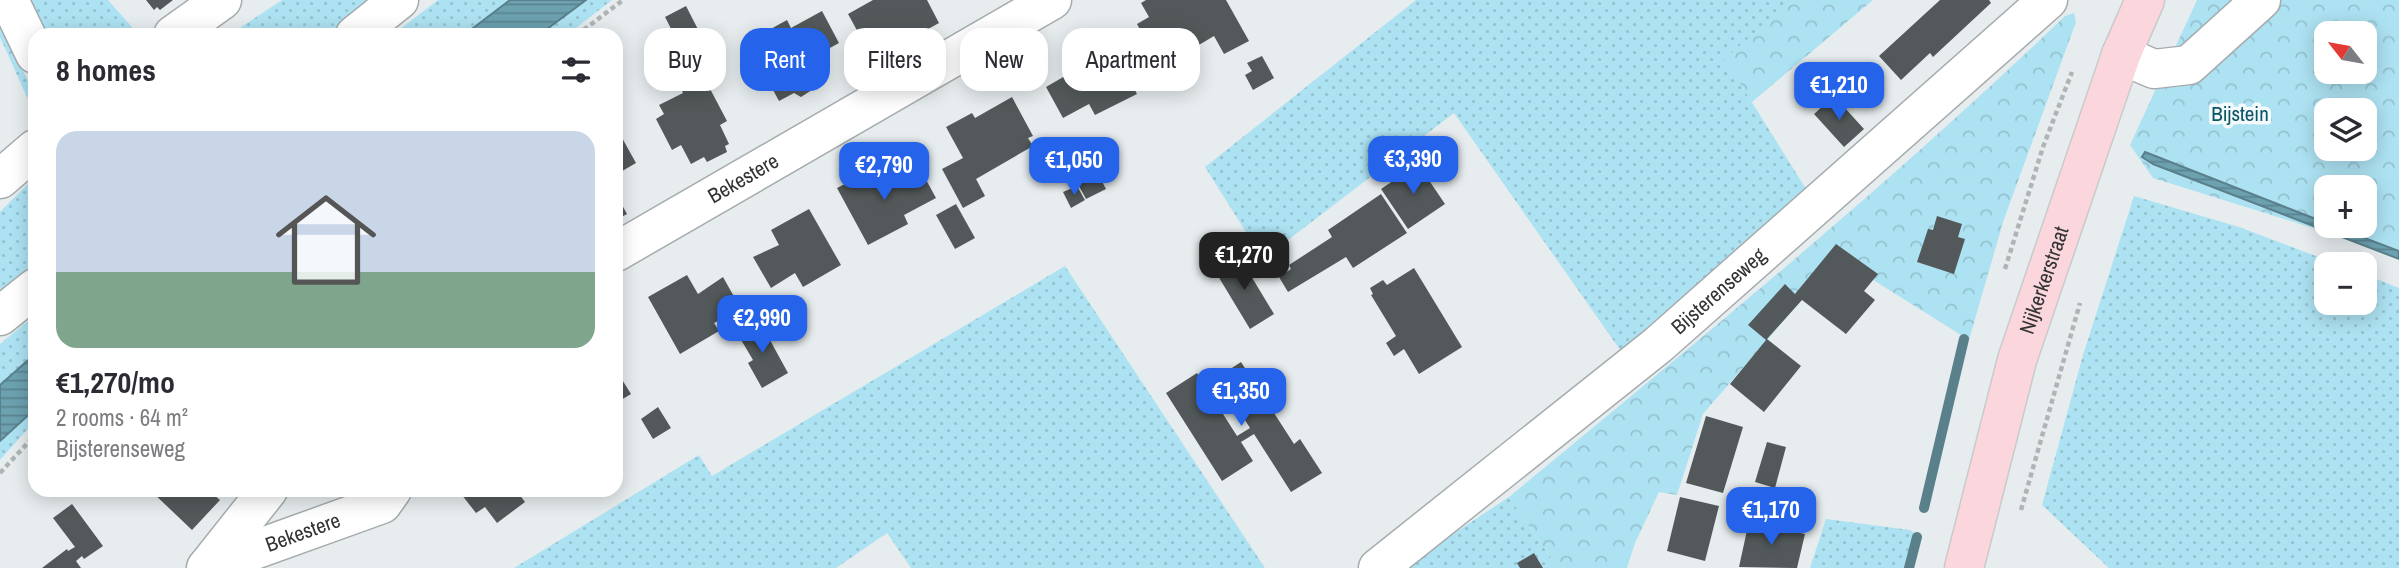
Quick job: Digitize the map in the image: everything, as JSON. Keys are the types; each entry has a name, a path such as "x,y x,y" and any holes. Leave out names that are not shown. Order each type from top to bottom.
{"main road":[{"name":"Nijkerkerstraat","path":"1964,568 2017,360 2121,55 2145,0"}],"street":[{"path":"9,0 28,39"},
{"path":"183,28 222,0"},
{"path":"364,28 399,0"},
{"name":"Bekestere","path":"623,249 1052,0"},
{"name":"Bijsterenseweg","path":"1378,568 1658,345 2048,0"},
{"path":"2121,55 2154,69 2189,65 2262,0"},
{"path":"0,179 28,155"},
{"path":"0,316 28,294"},
{"name":"Bekestere","path":"207,567 262,497"},
{"name":"Bekestere","path":"207,567 382,504 387,497"}],"path":[{"path":"586,28 622,0"},
{"path":"2020,515 2080,302"},
{"path":"0,473 28,443"}],"green space":[{"path":"18,0 108,0 133,28 32,28"},
{"path":"282,0 373,0 337,28 240,28"},
{"path":"438,0 612,0 576,28 401,28"},
{"path":"1416,0 1794,0 1725,59 1813,200 1625,357 1454,113 1263,259 1205,167"},
{"path":"1794,0 1873,0 1752,102 1724,59"},
{"name":"Bijstein","path":"2197,0 2399,0 2399,255 2345,238 2377,238 2377,175 2314,175 2314,228 2153,178 2130,145"},
{"path":"2074,13 2076,22 2003,222 1969,340 1838,258 1703,414 1677,495 1659,492 1635,543 1627,568 1558,568 1509,497 1792,262 1930,141 2065,16"},
{"path":"0,21 28,81 28,99 0,37"},
{"path":"28,184 28,268 0,290 0,212"},
{"path":"2134,196 2239,227 2314,255 2314,315 2377,315 2377,279 2399,288 2399,568 2109,568 2042,505 2083,355"},
{"path":"1065,266 1265,568 911,568 887,533 836,568 514,568 699,455 712,476"},
{"path":"28,321 28,429 0,460 0,344"},
{"path":"1509,497 1558,568 1402,568"},
{"path":"1826,519 1910,530 1921,537 1914,568 1810,568"}],"shaded area":[{"path":"510,0 586,0 548,28 473,28"},
{"path":"2145,152 2314,218 2314,226 2153,164 2142,157"},
{"path":"2345,238 2365,238 2399,251 2399,259"},
{"path":"28,360 28,415 0,441 0,385"}],"building":[{"path":"146,0 173,0 160,10 157,7 154,10"},
{"path":"873,0 927,0 939,23 930,28 856,28 848,14"},
{"path":"1146,0 1226,0 1249,41 1224,54 1214,36 1200,44 1200,28 1139,28 1137,24 1149,17 1141,3"},
{"path":"1940,0 1989,0 1991,3 1933,57 1930,53 1901,80 1879,56"},
{"path":"686,6 697,28 671,28 665,17"},
{"path":"822,11 839,43 830,48 830,28 791,28"},
{"path":"787,20 791,28 772,28"},
{"path":"1262,56 1274,78 1253,90 1245,75 1252,71 1247,63"},
{"path":"1062,78 1062,91 1135,91 1137,94 1095,115 1089,104 1063,118 1048,86"},
{"path":"682,91 711,91 727,121 720,125 729,144 725,146 727,152 707,162 704,157 691,164 681,145 672,150 656,119 664,114 659,105 683,93"},
{"path":"774,91 810,91 801,97 794,93 779,101"},
{"path":"1834,96 1864,129 1844,147 1814,114"},
{"path":"1012,97 1033,136 1028,138 1033,146 976,179 985,196 963,208 942,169 963,158 946,127 972,113 975,118"},
{"path":"623,140 636,163 623,171"},
{"path":"1092,162 1106,189 1086,199 1072,173"},
{"path":"1418,164 1445,204 1408,229 1381,189"},
{"path":"878,167 888,186 919,167 936,198 904,215 908,224 868,245 837,188"},
{"path":"1077,186 1085,200 1071,208 1063,192"},
{"path":"1381,194 1407,233 1353,268 1346,257 1288,292 1279,277 1291,269 1289,265 1332,237 1328,230"},
{"path":"956,204 975,238 955,249 936,215"},
{"path":"809,209 841,265 803,287 795,273 771,288 753,257 779,245 771,230"},
{"path":"1937,216 1962,224 1958,237 1965,239 1954,274 1917,262 1928,229 1933,230"},
{"path":"1836,244 1878,274 1864,291 1875,300 1846,334 1802,300 1767,339 1801,366 1764,412 1730,384 1766,340 1748,325 1785,284 1795,294"},
{"path":"1239,256 1274,314 1250,329 1215,271"},
{"path":"1414,268 1462,347 1419,374 1404,349 1394,356 1386,343 1396,336 1371,295 1373,294 1370,288 1383,280 1387,285"},
{"path":"687,275 698,294 723,277 741,309 714,323 719,331 680,354 648,297"},
{"path":"759,320 788,373 762,388 748,363 753,360 737,333"},
{"path":"1241,362 1294,444 1300,439 1322,473 1291,492 1254,434 1241,442 1253,461 1222,481 1166,393 1197,373 1237,436 1250,428 1218,377"},
{"path":"623,381 631,394 623,399"},
{"path":"658,407 671,428 653,439 641,419"},
{"path":"1706,416 1743,427 1723,493 1686,483"},
{"path":"1767,442 1786,447 1775,488 1755,482"},
{"path":"157,497 216,497 220,500 192,530"},
{"path":"463,497 521,497 525,502 497,523 485,507 476,513"},
{"path":"1680,497 1719,506 1705,561 1667,551"},
{"path":"72,504 103,546 84,559 82,556 76,561 81,568 42,568 67,549 68,551 75,547 53,518"},
{"path":"1749,521 1805,534 1797,568 1739,567"},
{"path":"1534,553 1543,568 1520,568 1517,563"}],"waterway":[{"path":"1924,508 1964,339"},
{"path":"1909,568 1917,537"}]}
